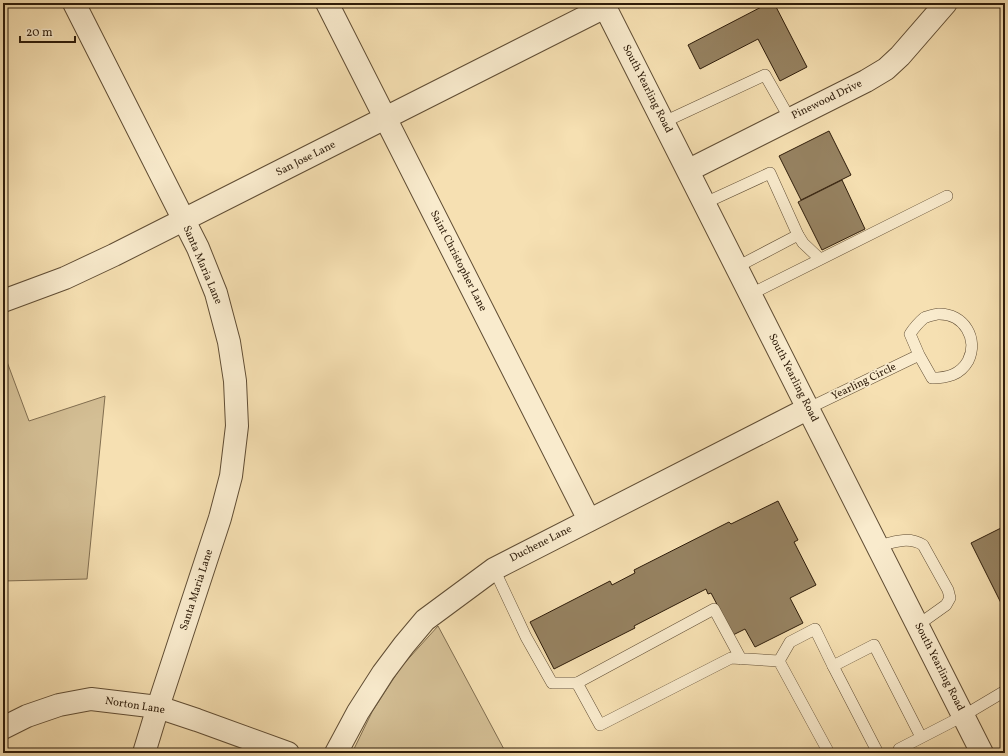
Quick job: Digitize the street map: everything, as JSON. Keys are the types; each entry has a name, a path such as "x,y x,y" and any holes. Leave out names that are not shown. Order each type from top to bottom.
{"street":[{"name":"Santa Maria Lane","path":"74,3 198,248 216,293 229,342 235,381 237,426 231,476 220,518 144,753"},
{"name":"Saint Christopher Lane","path":"327,3 589,520"},
{"name":"Pinewood Drive","path":"688,170 866,81 886,68 900,56 946,3"},
{"name":"San Jose Lane","path":"3,301 65,278 183,220 386,118 604,5"},
{"name":"South Yearling Road","path":"604,5 705,202 982,753"},
{"name":"Duchene Lane","path":"336,753 358,712 383,672 425,620 494,568 809,408"},
{"name":"Norton Lane","path":"3,728 27,716 59,705 91,699 158,707 288,753"}],"lane":[{"path":"664,122 765,75 790,119"},
{"path":"705,202 770,172 798,235 803,243 820,258"},
{"path":"751,294 820,258 947,196"},
{"path":"737,267 798,235"},
{"path":"934,314 944,314 951,316 964,324 970,336 972,348 971,354 965,366 959,372 951,376 932,378 919,355 910,334 916,325 925,317 934,314"},
{"name":"Yearling Circle","path":"809,408 919,355"},
{"path":"878,546 901,540 916,541 923,545 948,590 950,598 946,605 918,625"},
{"path":"494,568 526,637 552,683 577,683 714,610 741,659"},
{"path":"780,661 790,642 815,629 878,753"},
{"path":"834,666 874,645 921,737"},
{"path":"577,683 600,725 731,658 780,661"},
{"path":"780,661 829,753"},
{"path":"898,753 899,749 963,716 1005,691"}],"shaded area":[{"path":"3,351 29,421 105,396 87,579 3,581"},
{"path":"438,626 506,753 352,753 372,712 401,667"}],"building":[{"path":"769,3 774,3 807,67 780,81 758,39 700,69 688,45"},
{"path":"829,131 851,175 801,200 779,156"},
{"path":"842,180 865,229 822,250 798,202"},
{"path":"778,501 798,540 794,542 816,585 790,598 803,623 755,647 745,629 733,635 711,593 708,594 706,589 634,626 635,628 554,669 530,622 610,581 612,585 635,573 634,570 729,522 731,524"},
{"path":"1005,526 1005,611 971,543"}]}
